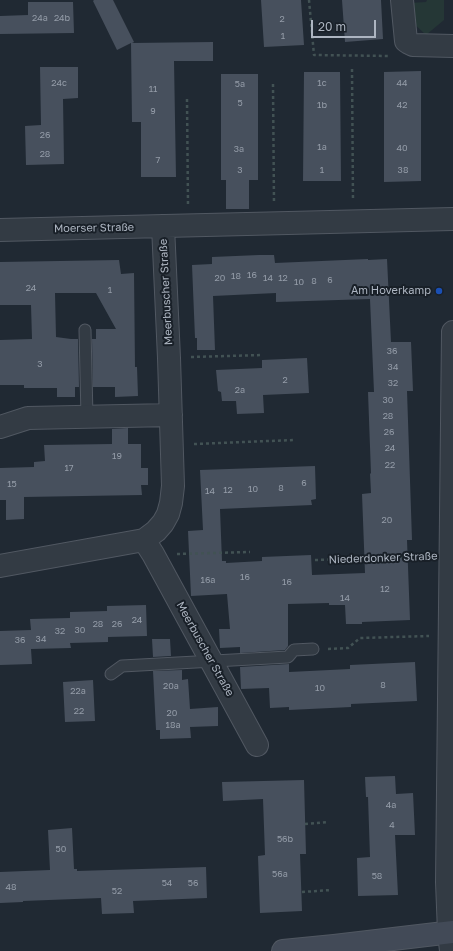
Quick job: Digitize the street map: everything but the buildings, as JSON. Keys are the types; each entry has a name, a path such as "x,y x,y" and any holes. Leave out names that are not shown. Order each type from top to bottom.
{"main road":[{"path":"283,951 451,938"}],"street":[{"path":"402,0 406,41 413,45 453,46"},
{"name":"Moerser Straße","path":"0,230 453,219"},
{"name":"Meerbuscher Straße","path":"148,547 156,531 168,514 173,486 163,226"},
{"name":"Niederdonker Straße","path":"451,938 447,882 453,332"},
{"path":"0,427 28,418 171,415"},
{"name":"Meerbuscher Straße","path":"0,566 148,547"},
{"name":"Meerbuscher Straße","path":"148,547 257,745"}],"lane":[{"path":"85,330 87,417"},
{"path":"112,674 122,666 288,657 294,650 313,650"}],"path":[{"path":"309,0 314,55 392,56 406,41"},
{"path":"352,69 353,221"},
{"path":"273,84 274,223"},
{"path":"187,99 188,225"},
{"name":"Meerbuscher Straße","path":"169,358 262,355"},
{"path":"171,445 294,440"},
{"path":"148,547 250,552"},
{"name":"Niederdonker Straße","path":"315,560 450,556"},
{"path":"313,650 348,648 360,638 449,635"},
{"path":"305,824 328,822"},
{"path":"302,892 331,890"}],"shaded area":[{"path":"427,0 444,0 444,20 426,35 410,20 409,3 426,2"}],"place":[{"name":"Am Hoverkamp","path":"439,291"}]}
